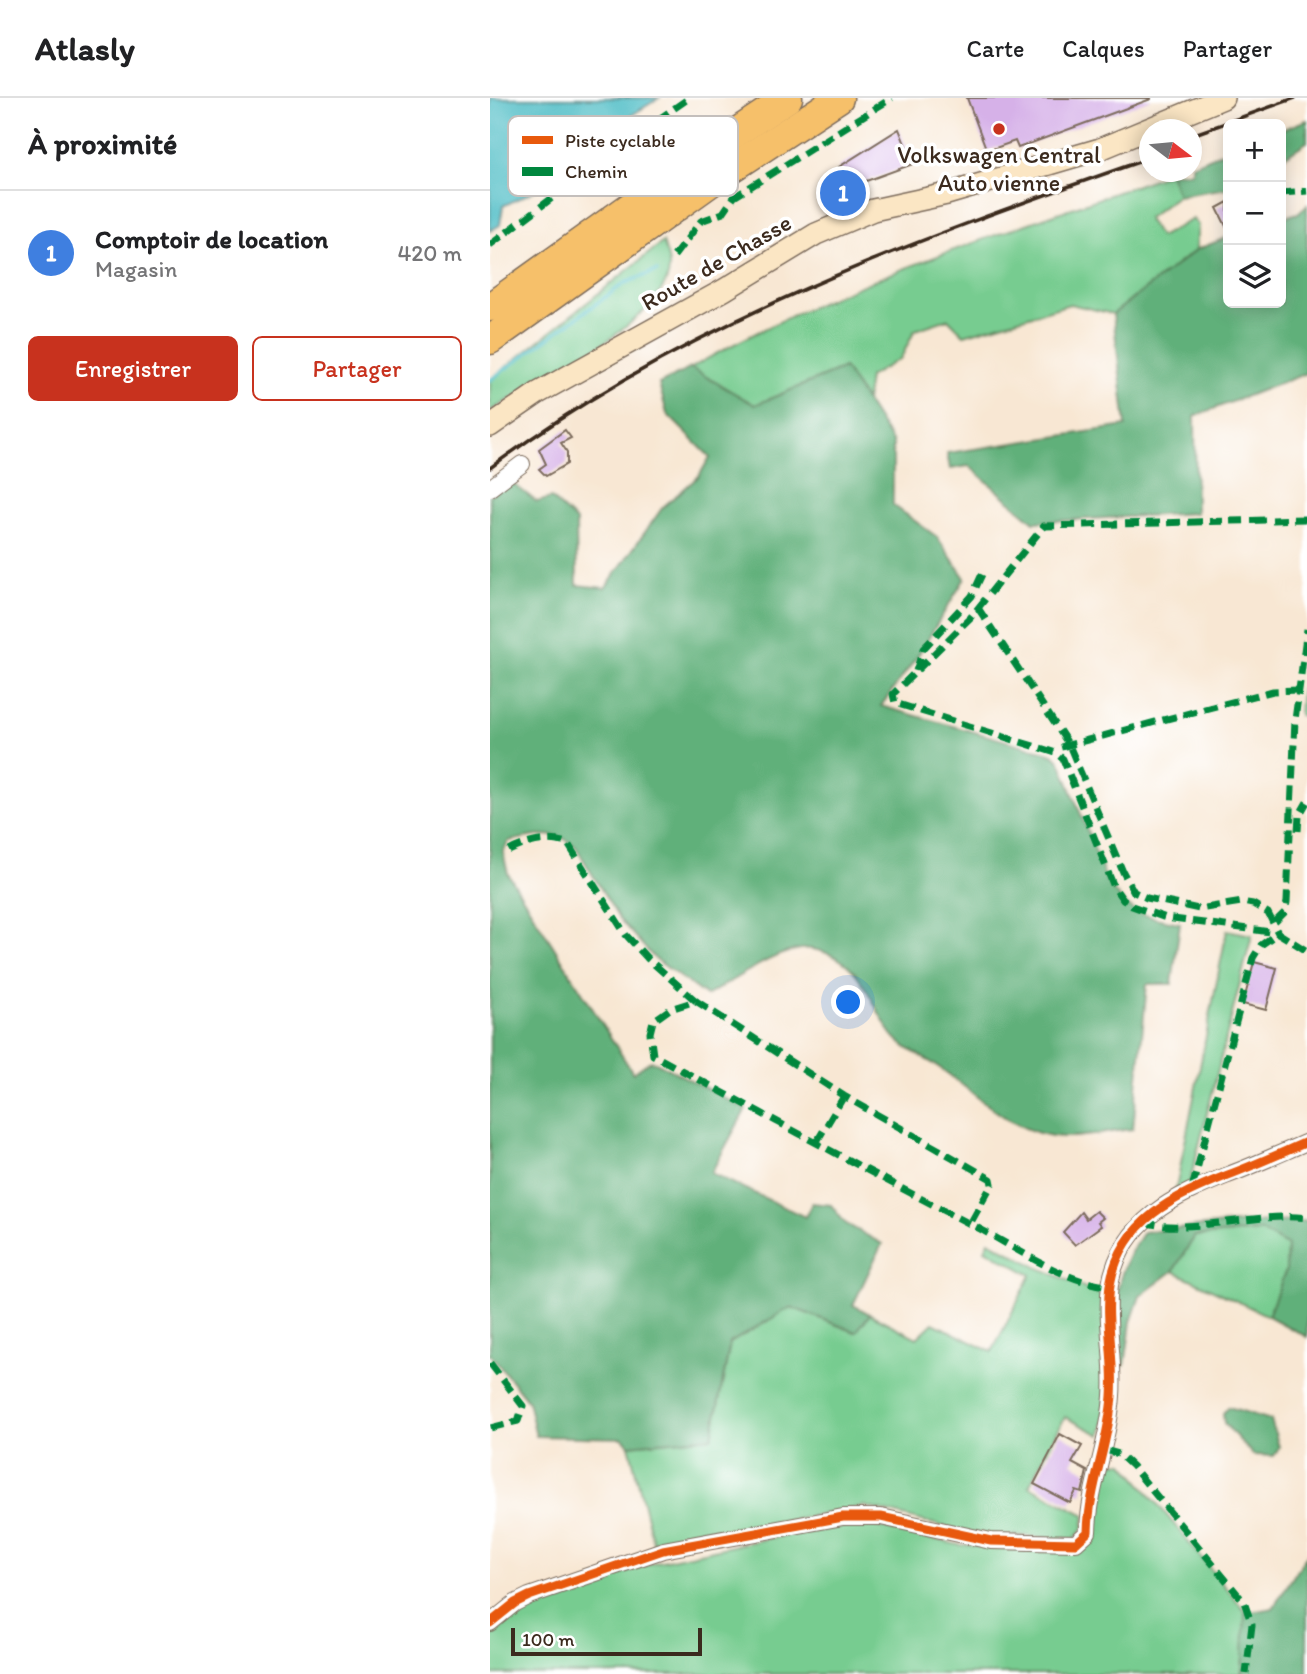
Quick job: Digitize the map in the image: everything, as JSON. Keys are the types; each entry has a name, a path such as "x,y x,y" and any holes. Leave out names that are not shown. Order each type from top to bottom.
{"highway":[{"path":"738,131 788,98"},
{"path":"738,164 839,98"},
{"path":"490,307 645,196"},
{"path":"490,340 690,196"}],"main road":[{"name":"Route de Chasse","path":"490,426 538,393 724,290 816,234 873,210 947,194 1100,149 1223,98"}],"street":[{"path":"490,488 522,464"},
{"path":"490,1623 515,1603 529,1597 663,1550 843,1517 881,1517 991,1541 1076,1544 1088,1532 1088,1505 1105,1450 1112,1395 1110,1286 1125,1246 1152,1212 1192,1188 1307,1142"}],"green space":[{"path":"1307,120 1307,142 1286,156 1286,128"},
{"path":"1223,152 1223,189 1178,196 1173,182 1202,182 1202,161"},
{"path":"1145,182 1173,182 1178,195 1147,219 1160,237 1193,219 1198,225 1196,250 1113,314 1070,304 964,335 948,319 915,330 901,358 869,377 866,401 844,368 755,405 691,368 747,337 805,310 865,284"},
{"path":"1307,205 1307,373 1195,416 1196,513 1034,522 969,466 950,469 947,453 1126,426 1113,314 1196,250 1223,239 1223,308 1286,308 1286,217 1298,213"},
{"path":"663,242 669,265 667,279 656,298 638,316 589,353 490,411 490,380"},
{"path":"691,368 755,405 844,368 893,443 893,505 937,537 965,578 917,657 881,706 1053,754 1060,761 1107,881 1114,892 1137,912 1180,923 1172,984 1147,984 1133,1129 1081,1136 1046,1135 1013,1122 894,1037 860,980 852,969 841,961 812,949 787,952 758,965 706,996 654,958 619,919 576,847 569,841 544,835 509,841 503,852 508,874 633,1073 650,1061 656,1062 746,1109 711,1173 805,1217 812,1203 831,1205 845,1223 882,1244 853,1305 870,1314 856,1332 791,1307 730,1343 712,1437 629,1445 623,1438 536,1436 528,1401 490,1354 490,495 512,483 537,502 551,498 576,521 577,585 605,588 663,507 699,476 710,457 667,414 659,384"},
{"path":"1301,689 1307,690 1307,717 1299,715"},
{"path":"1227,930 1252,935 1188,1187 1175,1193"},
{"path":"1307,1221 1307,1337 1268,1316 1286,1270 1287,1245 1261,1231 1195,1236 1173,1271 1140,1296 1131,1322 1125,1365 1116,1370 1116,1314 1120,1282 1124,1266 1143,1232 1244,1222"},
{"path":"1261,1231 1287,1245 1286,1270 1268,1316 1173,1271 1195,1236"},
{"path":"989,1241 1037,1267 1102,1295 1105,1300 1105,1419 1101,1435 1065,1417 1029,1486 1085,1515 1083,1529 1074,1539 969,1533 864,1506 654,1547 629,1445 712,1437 730,1343 791,1307 855,1332 870,1314 917,1338 933,1323 992,1352 1031,1275 985,1249"},
{"path":"1229,1407 1271,1420 1279,1447 1274,1456 1253,1455 1224,1423 1223,1413"},
{"path":"1115,1462 1124,1463 1245,1611 1247,1624 1241,1674 490,1674 490,1638 522,1609 652,1563 765,1539 852,1525 870,1525 959,1545 1082,1547 1093,1529 1103,1478 1107,1468"},
{"path":"1307,1555 1307,1674 1242,1674 1245,1613 1273,1608"}],"water":[{"path":"490,98 659,98 630,116 508,116 508,196 524,196 503,206 500,225 490,231"}],"building":[{"path":"967,98 1151,99 1018,148 1015,141 987,151"},
{"path":"899,129 913,164 847,188 839,167"},
{"path":"1223,205 1223,220 1217,208"},
{"path":"565,430 571,438 561,443 567,452 567,464 546,476 539,469 546,464 539,449"},
{"path":"1254,962 1277,968 1266,1010 1243,1004"},
{"path":"1096,1211 1103,1218 1098,1222 1101,1226 1075,1245 1063,1232 1081,1212 1086,1219"},
{"path":"1060,1434 1082,1446 1072,1463 1087,1471 1082,1493 1076,1491 1070,1503 1034,1484"}],"waterway":[{"path":"490,380 625,283 657,271"}],"railway":[{"path":"1202,131 1295,98"},
{"path":"490,468 565,416 643,369 724,326 892,252 1139,162"}],"marked path":[{"path":"663,116 689,98"},
{"path":"738,194 892,98"},
{"path":"1286,193 1307,191"},
{"path":"490,245 555,196"},
{"path":"674,256 701,221 723,213 736,196"},
{"path":"1307,519 1044,526 970,618 893,694 895,703 1056,753 1063,759 1114,887 1123,900 1132,906 1166,918 1278,933 1307,951"},
{"path":"916,671 923,649 972,596 983,572"},
{"path":"978,608 1069,745 1134,892 1147,898 1199,909 1242,902 1253,904 1268,913 1278,933"},
{"path":"1275,922 1285,912 1287,902 1295,720 1307,629"},
{"path":"1061,747 1273,691 1299,690"},
{"path":"1298,831 1299,816 1307,802"},
{"path":"509,851 538,841 554,840 568,844 626,935 647,958 696,1001 670,1009 653,1021 650,1033 653,1055 1061,1273 1094,1284 1110,1286"},
{"path":"1192,1188 1253,958 1261,945 1278,933"},
{"path":"696,1001 844,1096 991,1179 992,1184 970,1224"},
{"path":"816,1143 844,1096"},
{"path":"1143,1221 1177,1226 1267,1218 1307,1218"},
{"path":"490,1363 523,1406 518,1421 490,1428"},
{"path":"1105,1450 1119,1454 1132,1466 1244,1602 1252,1625 1246,1674"}],"cycle path":[{"path":"490,1623 515,1603 529,1596 663,1550 843,1517 881,1517 991,1541 1076,1543 1088,1532 1092,1498 1107,1431 1113,1382 1110,1285 1116,1262 1126,1243 1138,1227 1170,1202 1208,1183 1307,1142"}],"place":[{"name":"Volkswagen Central Auto vienne","path":"999,129"},
{"name":"Comptoir de location","path":"843,193"}]}
